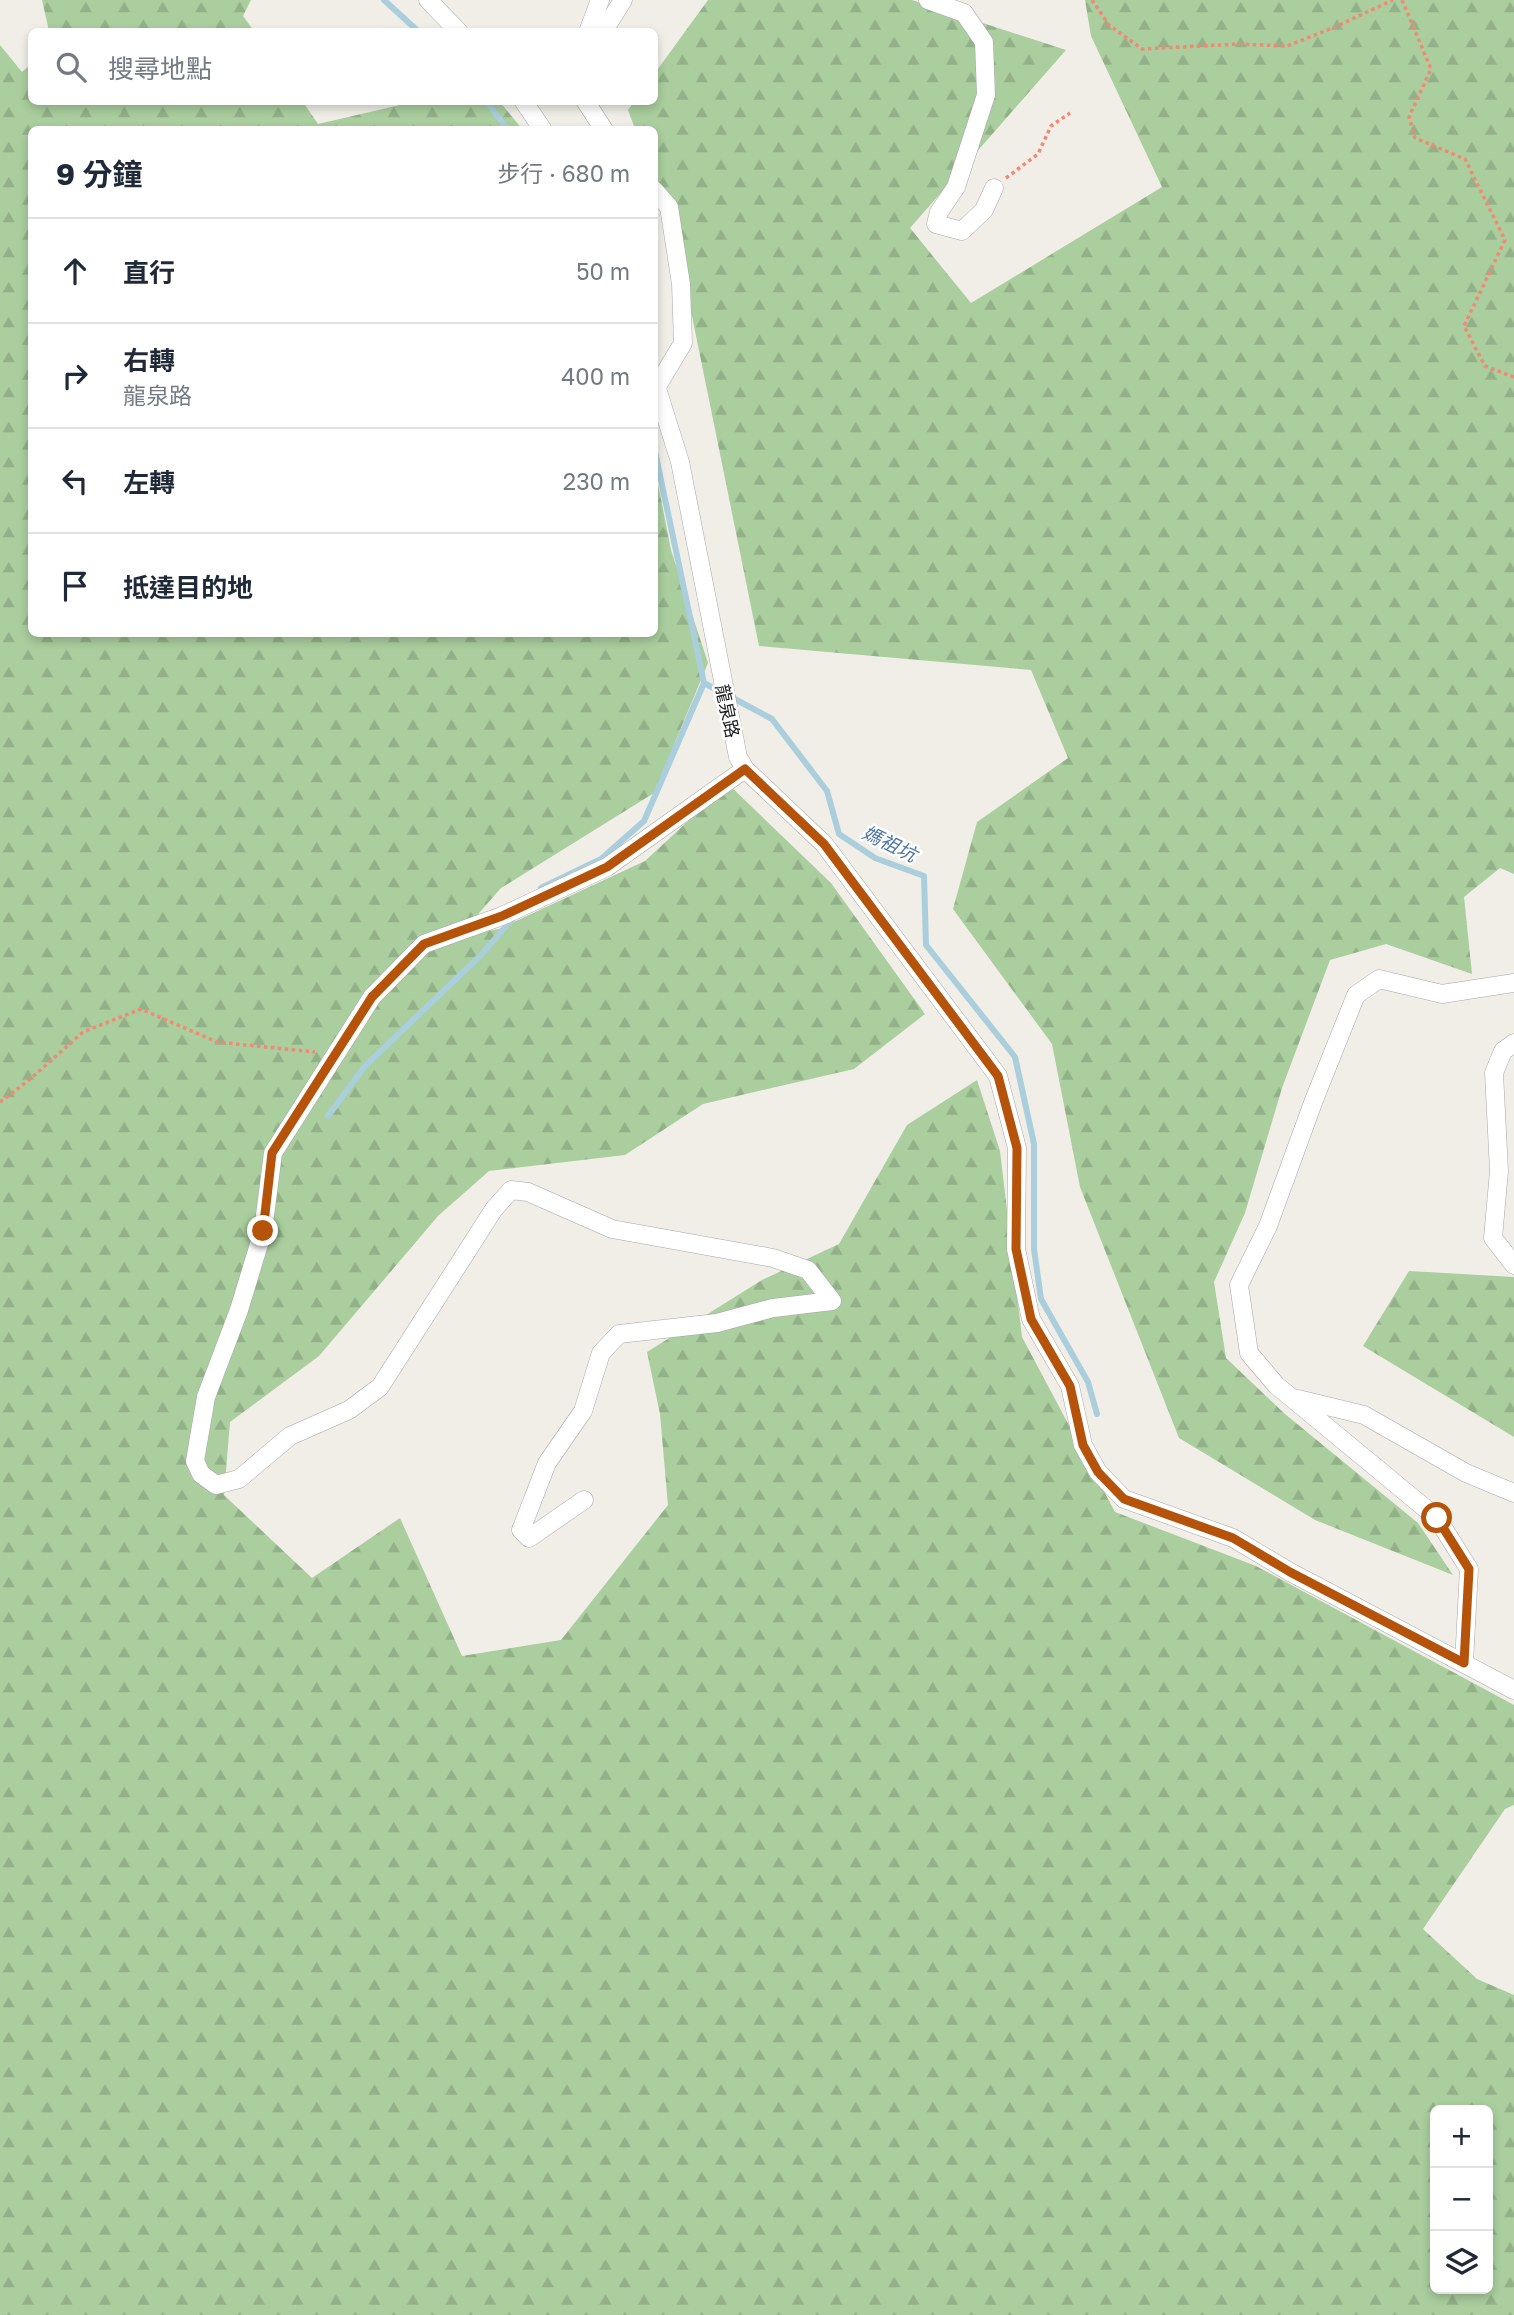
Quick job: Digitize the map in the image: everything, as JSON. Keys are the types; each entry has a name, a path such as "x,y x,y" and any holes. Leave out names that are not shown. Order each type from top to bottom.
{"street":[{"path":"428,0 455,28"},
{"path":"590,28 600,0"},
{"path":"606,28 623,0"},
{"path":"929,0 964,13 984,42 985,95 956,187 939,212 936,224 962,231 984,210 994,188"},
{"path":"526,105 540,126"},
{"path":"588,105 601,126"},
{"path":"658,195 669,207 681,284 683,343 658,380"},
{"name":"龍泉路","path":"658,393 680,462 741,763"},
{"path":"584,1500 529,1538 521,1530 547,1463 583,1411 601,1353 619,1334 717,1323 773,1308 832,1301 808,1270 773,1258 612,1229 527,1192 511,1190 494,1209 380,1387 349,1410 290,1436 239,1479 216,1485 201,1474 195,1461 206,1397 239,1310 263,1231 272,1153 372,997 424,944 538,901 607,867 741,763 824,844 998,1076 1017,1148 1016,1249 1031,1319 1070,1386 1083,1445 1098,1472 1124,1499 1233,1538 1290,1572 1514,1690"},
{"path":"1464,1663 1469,1569 1437,1518 1276,1385 1249,1353 1239,1285 1268,1226 1356,995 1379,979 1442,993 1514,983"},
{"path":"1514,1043 1503,1051 1494,1073 1499,1171 1493,1238 1514,1265"},
{"path":"1291,1397 1364,1415 1466,1473 1514,1493"}],"path":[{"path":"1092,0 1109,24 1142,49 1239,44 1287,46 1393,0"},
{"path":"1402,0 1431,69 1409,117 1415,138 1465,159 1505,240 1464,326 1485,366 1514,377"},
{"path":"994,188 1038,154 1051,127 1070,113"},
{"path":"0,1102 83,1032 141,1009 217,1042 334,1054"}],"green space":[{"path":"42,0 251,0 243,16 252,28 48,28"},
{"path":"708,0 912,0 1066,50 910,228 971,303 1162,187 1091,36 1085,0 1514,0 1514,874 1500,868 1464,897 1472,974 1386,944 1330,960 1282,1088 1245,1213 1214,1282 1226,1358 1285,1414 1418,1523 1453,1575 1315,1520 1179,1438 1080,1187 1052,1044 953,909 977,822 1068,758 1031,670 759,646 678,247 658,192 658,126 634,126 628,110 632,105 658,105 658,69"},
{"path":"0,45 22,72 28,67 28,105 305,105 318,124 400,105 502,105 520,126 28,126 28,637 658,637 658,484 671,550 708,663 654,793 501,888 459,936 499,929 645,861 728,784 831,883 925,1014 854,1069 703,1104 625,1155 489,1171 438,1216 319,1356 230,1422 224,1495 312,1578 400,1518 462,1656 561,1640 668,1505 660,1414 647,1352 762,1280 839,1244 907,1125 977,1080 1000,1151 1022,1337 1115,1512 1256,1566 1514,1705 1514,1805 1505,1809 1423,1929 1477,1979 1514,1995 1514,2315 0,2315"},
{"path":"1409,1271 1514,1277 1514,1437 1363,1346"}],"waterway":[{"name":"媽祖坑","path":"384,0 415,28"},
{"name":"媽祖坑","path":"489,105 505,126"},
{"name":"媽祖坑","path":"658,466 704,683 721,692"},
{"path":"541,888 601,859 644,821 704,683"},
{"name":"媽祖坑","path":"731,697 772,719 827,791 839,834 875,858 924,876 926,945 1015,1057 1034,1144 1034,1249 1041,1299 1088,1382 1097,1414"},
{"path":"328,1116 365,1066 481,955 515,916"}],"route":[{"path":"263,1231 272,1153 372,997 424,944 538,901 607,867 745,769 824,844 998,1076 1017,1148 1016,1249 1031,1319 1070,1386 1083,1445 1098,1472 1124,1499 1233,1538 1290,1572 1464,1663 1469,1569 1437,1518"}]}
